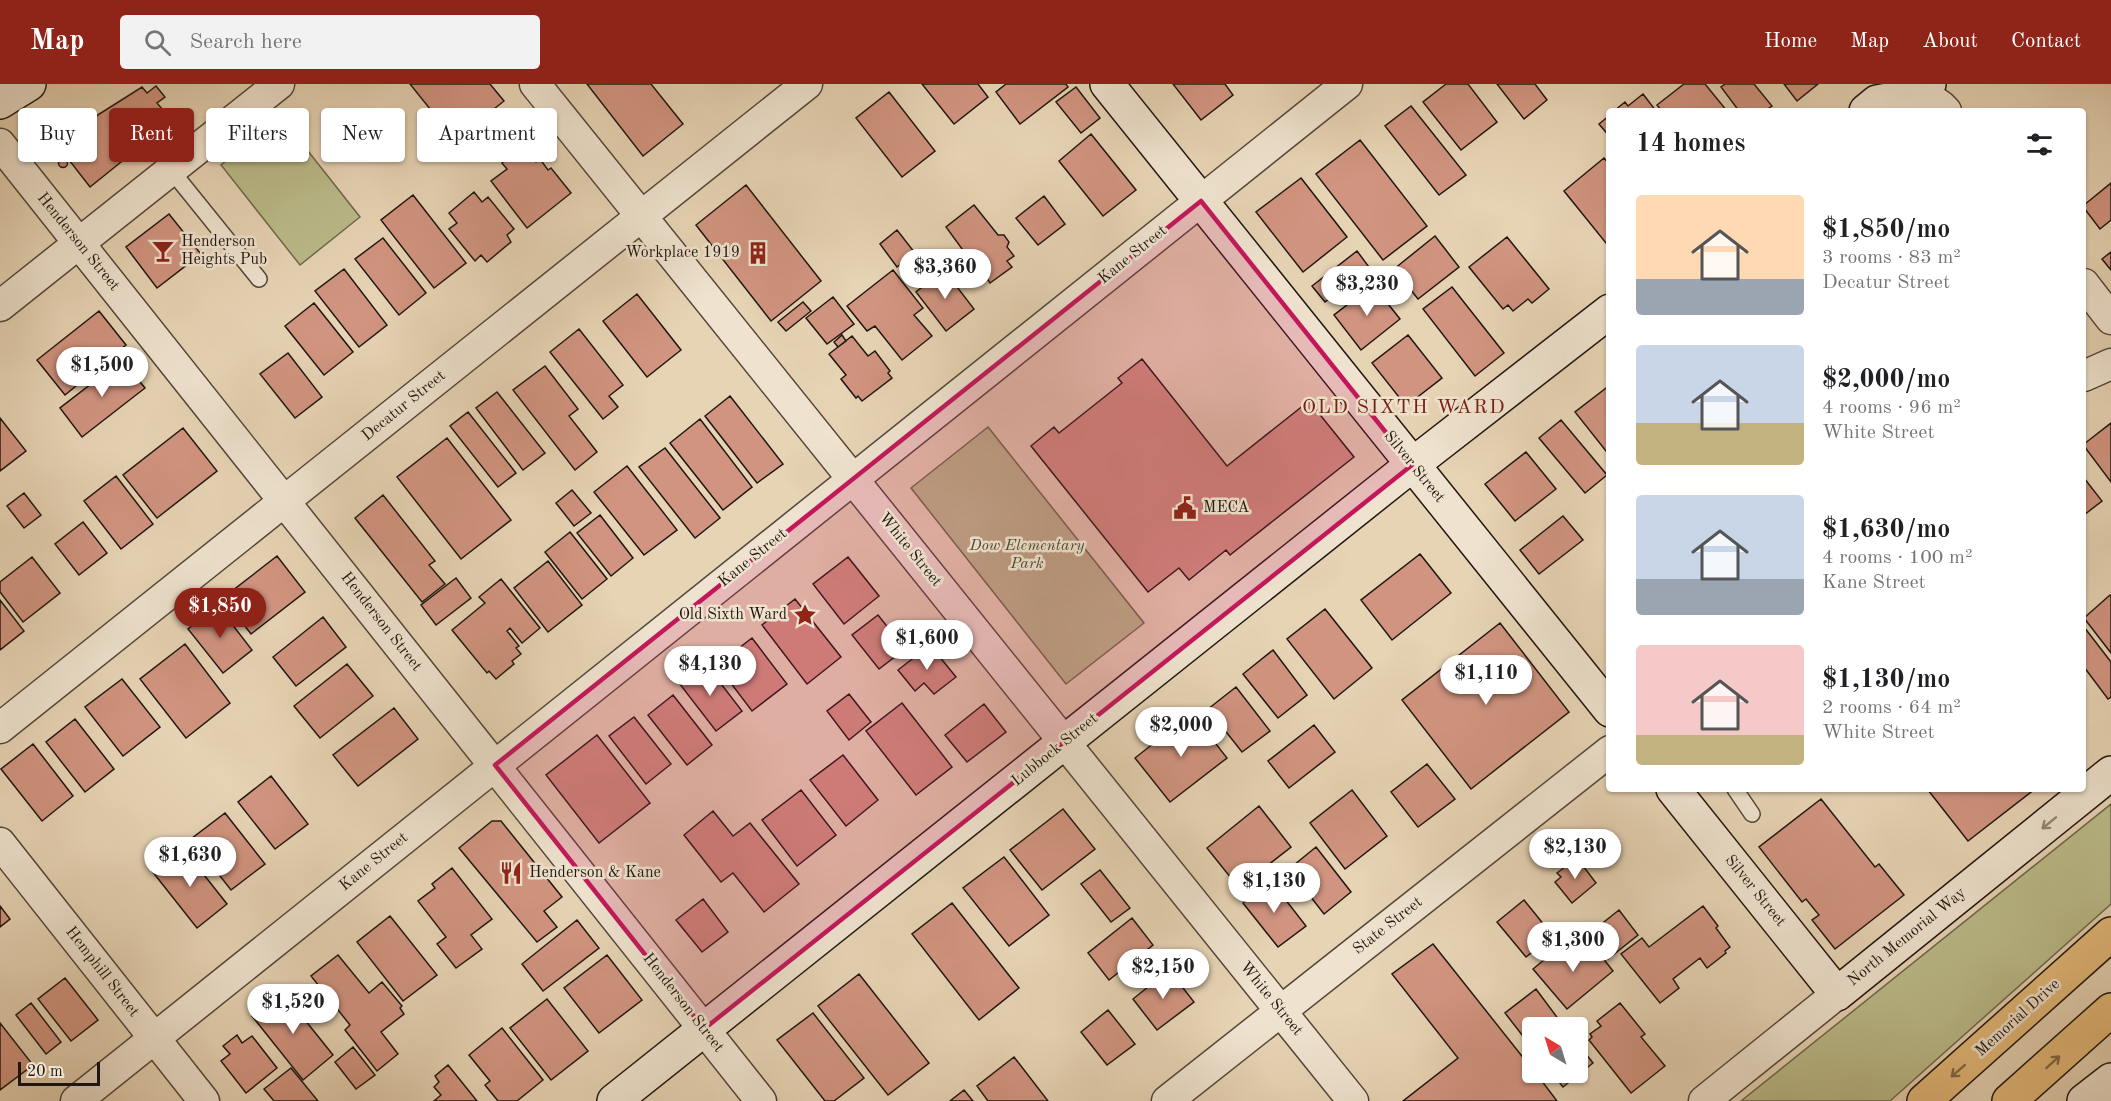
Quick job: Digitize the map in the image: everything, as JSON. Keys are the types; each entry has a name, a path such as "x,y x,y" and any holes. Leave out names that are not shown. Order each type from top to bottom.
{"main road":[{"name":"Memorial Drive","path":"1924,1101 2111,934"},
{"path":"2009,1101 2111,1010"}],"street":[{"path":"0,102 29,84"},
{"path":"0,306 279,84"},
{"name":"White Street","path":"535,84 1353,1101"},
{"name":"Decatur Street","path":"0,728 807,84"},
{"name":"Silver Street","path":"1107,84 1606,705"},
{"name":"Kane Street","path":"76,1101 1347,84"},
{"path":"1870,108 1877,102 1917,88 1943,108"},
{"name":"Henderson Street","path":"0,144 761,1101"},
{"path":"2086,287 2111,319"},
{"name":"Lubbock Street","path":"614,1101 1606,314"},
{"path":"2086,375 2111,364"},
{"name":"State Street","path":"1167,1101 1606,754"},
{"name":"North Memorial Way","path":"1704,1101 2111,773"},
{"name":"Silver Street","path":"1675,792 1837,994"},
{"name":"Hemphill Street","path":"0,843 204,1101"},
{"path":"2084,1101 2111,1080"}],"lane":[{"path":"171,171 259,279"},
{"path":"1737,792 1752,814"}],"highlighted area":[{"path":"1201,201 1412,465 704,1029 495,765"}],"green space":[{"path":"309,152 360,217 300,265 221,165 225,162 309,162"},
{"name":"Dow Elementary Park","path":"988,427 1144,623 1066,684 911,488"},
{"path":"2111,804 2111,904 1890,1101 1741,1101"}],"building":[{"path":"410,84 490,84 504,101 495,108 429,108"},
{"path":"587,84 651,84 683,124 643,156"},
{"path":"922,84 978,84 988,97 954,124"},
{"path":"1006,84 1066,84 1068,87 1020,124 996,92"},
{"path":"1173,84 1225,84 1233,95 1201,120"},
{"path":"1446,84 1468,84 1497,122 1461,150 1423,102"},
{"path":"1497,84 1535,84 1547,100 1524,119"},
{"path":"1684,84 1705,84 1725,108 1660,108 1657,105"},
{"path":"1725,84 1754,84 1772,106 1769,108 1737,108 1721,87"},
{"path":"1784,84 1818,84 1797,101"},
{"path":"156,86 165,97 157,103 161,108 109,108 109,162 121,162 90,187 71,162 97,162 97,115 142,87 147,93"},
{"path":"1076,87 1100,118 1081,133 1056,102"},
{"path":"889,92 935,151 902,177 856,118"},
{"path":"1643,94 1654,108 1618,108 1625,102 1628,106"},
{"path":"1411,106 1466,175 1439,195 1385,126"},
{"path":"1606,118 1606,132 1599,124"},
{"path":"1091,134 1136,190 1103,216 1059,161"},
{"path":"1360,140 1427,226 1383,260 1316,174"},
{"path":"1604,158 1606,160 1606,243 1564,191"},
{"path":"59,162 67,162 66,166 60,166"},
{"path":"542,162 548,170 551,168 571,193 527,228 491,181 507,169 502,163"},
{"path":"1301,178 1347,237 1303,272 1256,212"},
{"path":"2111,183 2111,220 2100,229 2086,211 2086,203"},
{"name":"Workplace 1919","path":"746,185 821,281 771,321 696,225"},
{"path":"474,192 482,202 488,197 514,229 507,235 511,242 487,262 481,255 475,261 449,229 457,223 449,213"},
{"path":"413,195 466,263 434,288 381,220"},
{"path":"1044,196 1065,224 1038,245 1016,218"},
{"path":"974,205 998,235 1004,235 1009,242 1007,247 1014,256 1007,261 1012,267 990,283 986,277 984,279 946,227"},
{"name":"Henderson Heights Pub","path":"169,214 201,254 157,288 126,247"},
{"path":"897,230 915,253 897,267 880,244"},
{"path":"1435,236 1459,267 1418,299 1394,269"},
{"path":"1507,237 1549,289 1532,303 1528,299 1513,311 1508,305 1503,309 1469,267"},
{"path":"383,238 426,293 399,315 355,259"},
{"path":"1357,251 1369,267 1325,302 1312,286"},
{"path":"2111,252 2111,270 2102,259"},
{"path":"344,269 387,325 359,347 315,291"},
{"path":"893,270 923,308 914,315 932,336 902,360 875,326 867,331 847,306"},
{"path":"944,270 974,309 946,331 916,292"},
{"path":"1373,285 1400,319 1361,350 1334,315"},
{"path":"1452,287 1504,353 1475,376 1423,309"},
{"path":"637,294 681,350 647,377 603,321"},
{"path":"833,297 854,324 827,344 806,318"},
{"path":"803,302 811,311 786,331 778,322"},
{"path":"314,303 353,352 324,375 285,326"},
{"path":"99,311 126,345 65,395 37,360"},
{"path":"579,329 623,385 609,396 618,407 603,419 550,352"},
{"path":"842,335 846,341 838,347 834,342"},
{"path":"1408,335 1442,378 1406,406 1372,363"},
{"path":"852,336 868,356 875,351 890,371 888,373 892,378 862,401 858,396 856,398 841,379 846,375 829,354"},
{"path":"288,353 322,397 295,418 260,374"},
{"name":"MECA","path":"1142,359 1227,466 1309,401 1354,457 1230,555 1226,550 1189,580 1179,568 1148,592 1031,446 1054,427 1059,433 1122,383 1118,378"},
{"path":"122,360 145,388 82,437 60,408"},
{"path":"545,366 578,409 569,416 597,452 575,470 513,390"},
{"path":"1606,388 1606,451 1575,412"},
{"path":"497,392 545,453 523,470 476,408"},
{"path":"730,396 783,464 757,483 705,416"},
{"path":"468,412 516,473 498,487 450,426"},
{"path":"0,418 26,451 0,471"},
{"path":"700,419 752,487 723,510 670,443"},
{"path":"1561,420 1606,476 1585,493 1539,438"},
{"path":"2111,423 2111,482 2086,449 2086,442"},
{"path":"183,428 217,471 157,518 123,475"},
{"path":"447,438 511,520 461,559 397,477"},
{"path":"665,448 720,518 695,538 639,467"},
{"path":"1526,452 1556,489 1515,521 1485,484"},
{"path":"627,466 677,530 644,555 594,492"},
{"path":"116,476 153,524 121,549 84,501"},
{"path":"2086,481 2102,501 2086,513"},
{"path":"572,490 591,513 574,526 556,503"},
{"path":"24,493 41,515 24,528 7,506"},
{"path":"383,495 435,561 429,565 445,584 422,602 355,518"},
{"path":"600,515 633,558 611,576 577,533"},
{"path":"1563,516 1583,540 1539,574 1520,550"},
{"path":"83,522 107,553 79,575 55,544"},
{"path":"570,532 607,579 582,599 545,552"},
{"path":"1420,554 1451,593 1392,640 1361,600"},
{"path":"277,556 305,592 251,634 223,598"},
{"path":"32,557 60,593 23,622 0,592 0,582"},
{"path":"848,557 879,596 844,624 813,584"},
{"path":"548,561 582,605 548,632 514,588"},
{"path":"456,578 471,598 436,625 421,605"},
{"path":"501,579 540,628 522,643 510,628 507,631 519,646 516,648 521,654 512,661 514,664 496,679 489,671 487,673 452,630 485,603 479,597"},
{"path":"2111,596 2111,653 2086,621 2086,616"},
{"path":"795,599 841,657 807,684 762,625"},
{"path":"0,600 24,631 0,650"},
{"path":"218,606 252,650 223,673 188,629"},
{"path":"1325,609 1372,668 1334,699 1287,639"},
{"path":"878,615 905,649 879,669 852,635"},
{"path":"323,617 346,647 296,686 273,657"},
{"path":"1500,623 1569,712 1471,789 1402,700"},
{"path":"2086,630 2111,662 2111,697 2108,699 2086,670"},
{"path":"752,638 787,684 752,711 717,665"},
{"path":"185,644 230,703 186,738 140,679"},
{"path":"930,645 956,677 934,694 924,683 915,691 898,670"},
{"path":"1273,650 1307,695 1278,718 1243,674"},
{"path":"705,663 742,711 716,731 679,683"},
{"path":"347,664 373,696 320,738 294,706"},
{"path":"122,679 160,727 123,756 85,707"},
{"path":"1236,687 1270,731 1242,752 1208,709"},
{"path":"849,694 871,722 849,740 827,711"},
{"path":"673,695 712,745 687,765 648,715"},
{"path":"902,703 952,767 916,795 866,731"},
{"path":"984,704 1006,732 967,762 945,735"},
{"path":"394,708 418,739 358,786 333,755"},
{"path":"1192,713 1227,758 1170,802 1135,758"},
{"path":"634,717 671,764 646,784 609,736"},
{"path":"75,719 114,769 85,792 46,742"},
{"path":"1314,725 1335,752 1289,788 1268,761"},
{"path":"597,735 650,803 599,843 546,775"},
{"path":"33,744 73,796 42,821 1,769"},
{"path":"843,755 878,800 846,826 810,780"},
{"path":"1427,764 1455,799 1418,827 1391,792"},
{"path":"271,776 308,824 275,849 238,802"},
{"path":"801,790 836,835 797,866 762,820"},
{"path":"1352,790 1387,836 1345,869 1310,823"},
{"path":"1930,792 2031,792 1968,841"},
{"path":"1821,799 1875,867 1879,864 1904,895 1835,949 1812,920 1819,915 1806,899 1802,902 1759,847"},
{"path":"1259,806 1291,847 1239,888 1207,848"},
{"path":"1063,809 1095,849 1042,890 1010,850"},
{"path":"713,811 733,836 750,823 799,884 764,912 733,873 721,882 684,835"},
{"path":"225,813 265,864 231,890 191,839"},
{"name":"Henderson & Kane","path":"492,821 501,821 562,897 544,911 557,927 537,942 459,848"},
{"path":"182,847 227,904 197,928 152,871"},
{"path":"1316,847 1351,892 1324,914 1289,869"},
{"path":"1004,857 1049,915 1009,946 963,888"},
{"path":"1577,858 1596,883 1572,903 1555,882 1561,877 1557,873"},
{"path":"452,868 492,919 471,935 482,949 456,968 437,944 446,937 418,901 435,888 432,884"},
{"path":"1100,870 1130,908 1111,922 1081,884"},
{"path":"1271,881 1306,926 1278,947 1243,903"},
{"path":"703,899 728,932 702,952 676,920"},
{"path":"1524,900 1553,936 1526,957 1497,922"},
{"path":"952,903 1019,988 979,1020 912,934"},
{"path":"0,906 10,919 0,927"},
{"path":"1703,906 1730,947 1707,968 1700,958 1673,979 1679,988 1660,1003 1621,954 1642,938 1649,947"},
{"path":"1619,910 1638,935 1608,959 1589,934"},
{"path":"390,916 437,975 403,1001 357,942"},
{"path":"1132,918 1153,945 1109,980 1088,953"},
{"path":"577,920 599,948 543,991 522,964"},
{"path":"1433,944 1522,1056 1522,1083 1543,1083 1557,1101 1403,1101 1458,1058 1392,974"},
{"path":"1582,944 1587,950 1591,946 1594,947 1613,971 1567,1009 1533,969 1555,951 1574,951"},
{"path":"338,955 369,993 382,982 402,1006 400,1008 404,1014 381,1032 398,1054 377,1071 345,1030 350,1025 311,976"},
{"path":"607,955 642,1000 599,1033 564,988"},
{"path":"1169,970 1194,1002 1157,1030 1133,999"},
{"path":"859,974 929,1063 888,1095 818,1006"},
{"path":"65,978 98,1020 71,1041 38,999"},
{"path":"1536,989 1557,1017 1522,1017 1522,1035 1505,1013"},
{"path":"290,992 310,1016 305,1020 333,1055 303,1080 252,1016 269,1002 272,1007"},
{"path":"547,999 588,1051 551,1080 510,1028"},
{"path":"31,1003 61,1042 46,1054 16,1015"},
{"path":"1620,1003 1645,1034 1641,1037 1665,1066 1631,1093 1589,1040 1592,1037 1590,1034 1601,1026 1597,1021"},
{"path":"1108,1010 1135,1044 1107,1065 1081,1032"},
{"path":"813,1013 864,1078 834,1101 825,1101 777,1040"},
{"path":"0,1023 33,1065 0,1090"},
{"path":"502,1028 543,1080 517,1101 498,1101 485,1085 490,1081 469,1055"},
{"path":"237,1035 242,1043 252,1036 277,1068 246,1093 221,1061 230,1054 223,1046"},
{"path":"353,1047 375,1075 356,1089 335,1062"},
{"path":"1014,1057 1048,1101 988,1101 977,1086"},
{"path":"1588,1057 1593,1063 1588,1067"},
{"path":"448,1065 477,1101 434,1101 441,1095 434,1087 439,1082 435,1076"},
{"path":"291,1068 318,1101 274,1101 264,1089"},
{"path":"964,1090 973,1101 950,1101"}],"place":[{"name":"Henderson Heights Pub","path":"163,251"},
{"name":"Workplace 1919","path":"758,253"},
{"name":"MECA","path":"1185,508"},
{"name":"Old Sixth Ward","path":"805,615"},
{"name":"Henderson & Kane","path":"511,873"}],"district":[{"name":"OLD SIXTH WARD","path":"1404,408"}]}
